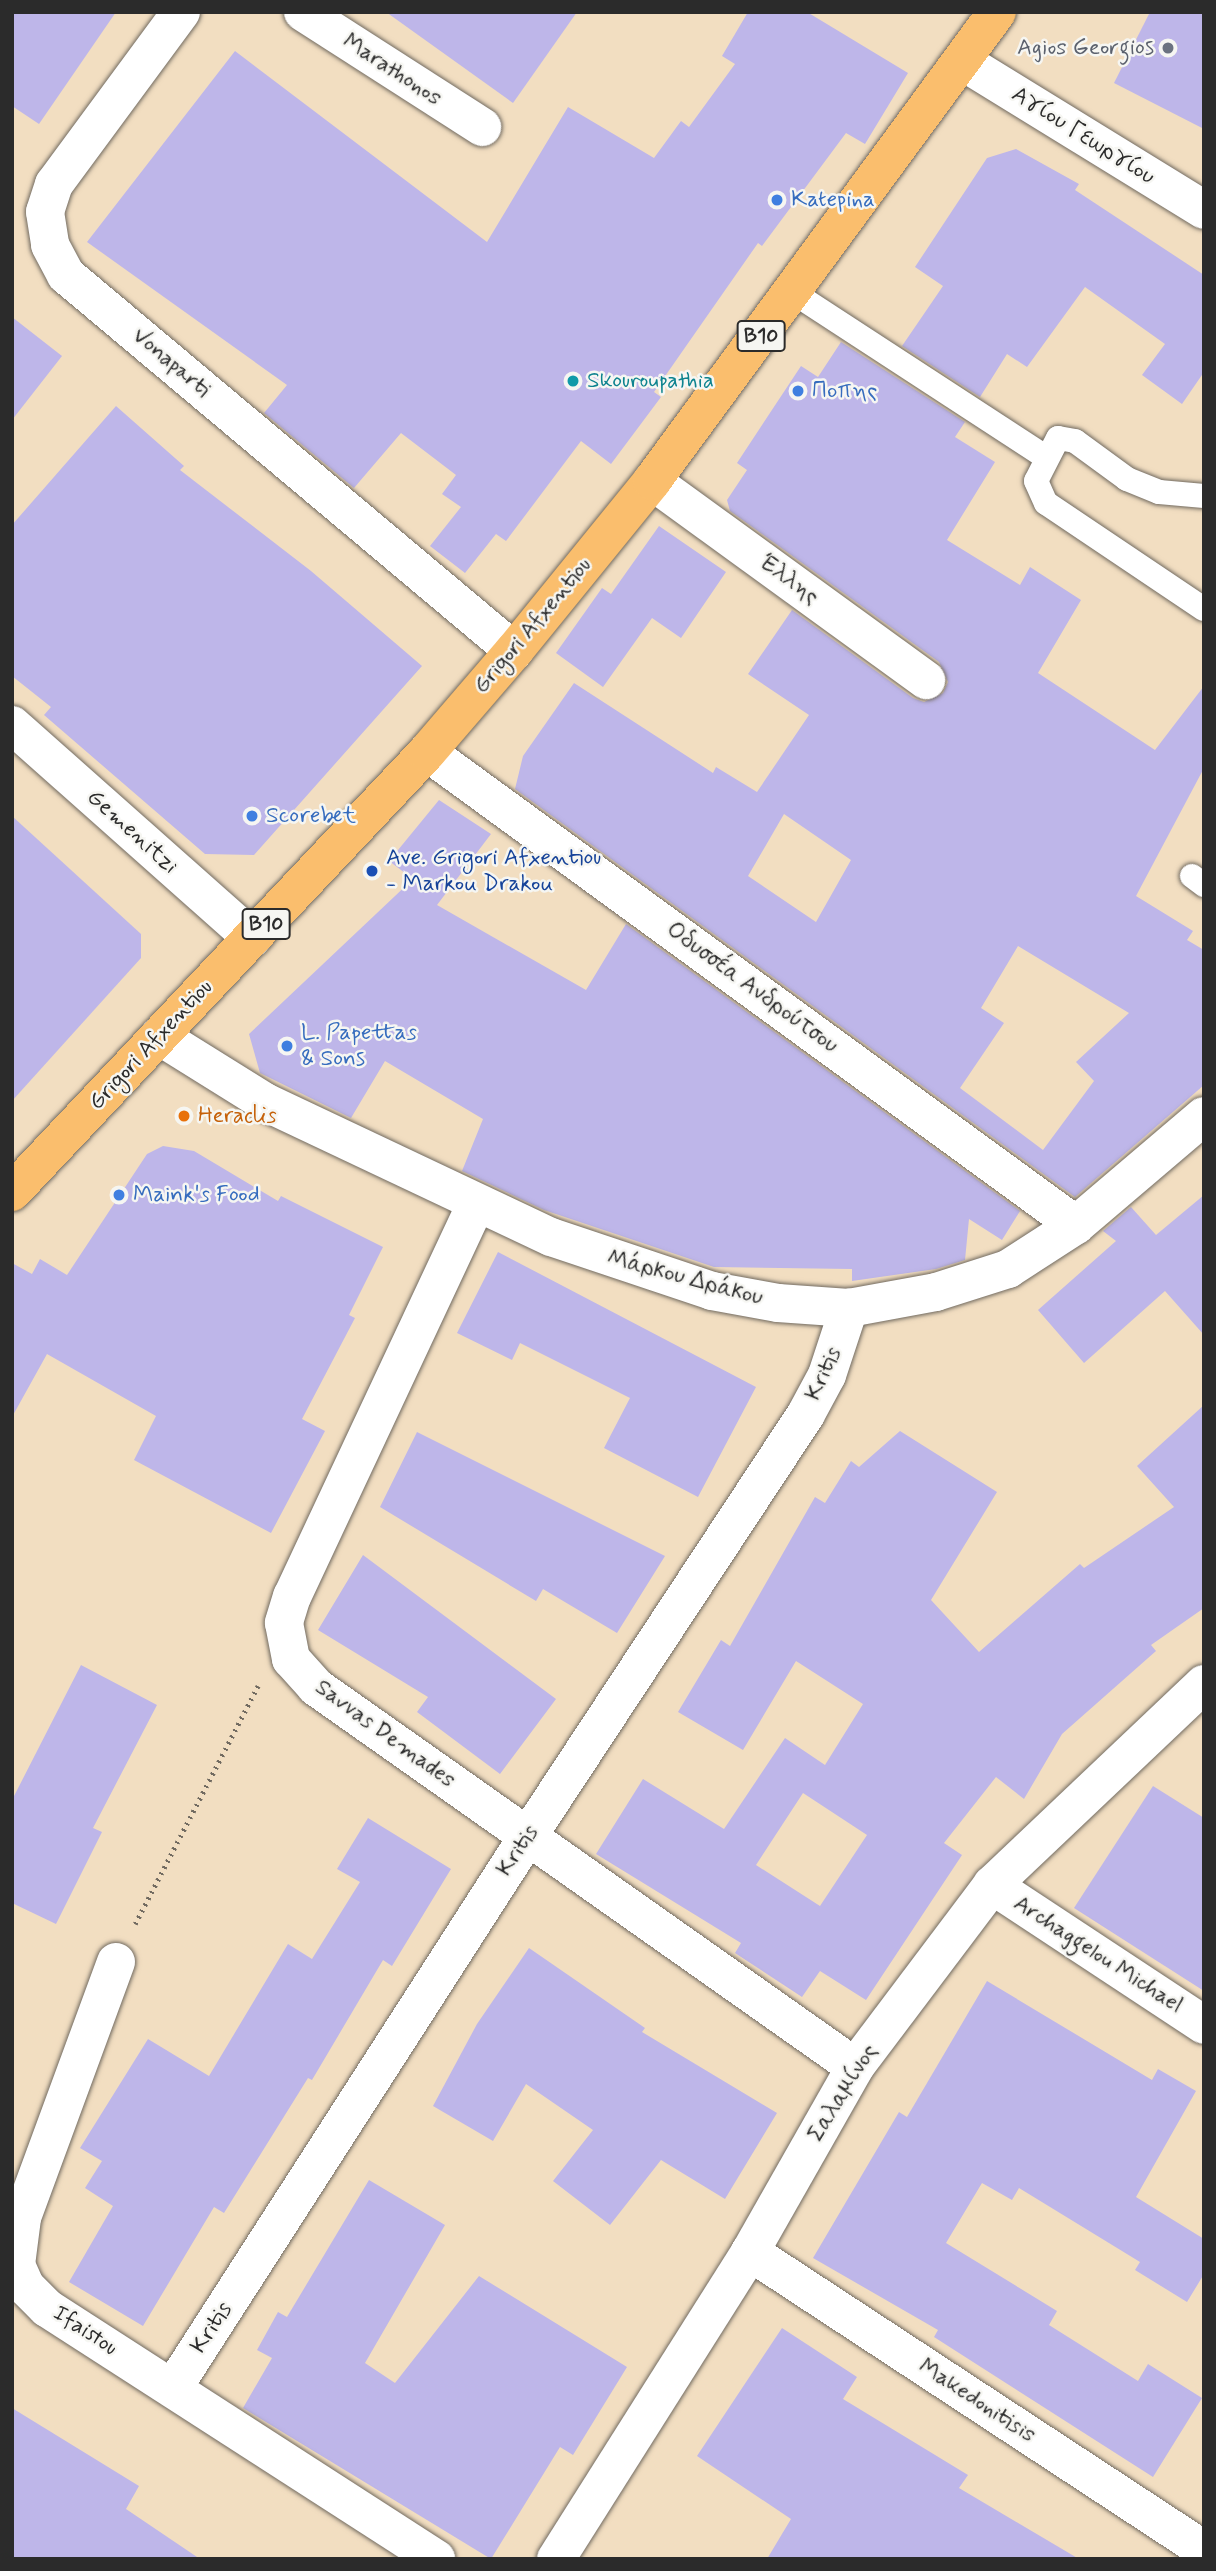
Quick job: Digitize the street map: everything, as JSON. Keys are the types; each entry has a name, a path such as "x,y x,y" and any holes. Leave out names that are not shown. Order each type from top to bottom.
{"main road":[{"name":"Grigori Afxentiou","path":"12,1192 427,752 514,651 652,481 794,293 997,12"}],"street":[{"name":"Vonaparti","path":"181,12 54,184 45,212 50,245 66,275 514,651"},
{"name":"Marathonos","path":"303,12 482,127"},
{"name":"Αγίου Γεωργίου","path":"962,61 1204,210"},
{"name":"Έλλης","path":"652,481 926,680"},
{"name":"Gemenitzi","path":"12,725 252,938"},
{"name":"Οδυσσέα Ανδρούτσου","path":"427,752 1076,1224"},
{"name":"Μάρκου Δράκου","path":"159,1036 265,1102 477,1204 629,1266 712,1291 778,1303 849,1308 936,1292 1008,1269 1076,1224 1204,1116"},
{"name":"Savvas Demades","path":"477,1204 292,1596 284,1623 291,1658 316,1687 855,2067"},
{"name":"Kritis","path":"173,2388 527,1836 806,1414 827,1375 849,1308"},
{"name":"Σαλαμίνος","path":"556,2559 750,2252 855,2067 992,1885 1204,1684"},
{"name":"Archaggelou Michael","path":"992,1885 1204,2025"},
{"name":"Ifaistou","path":"116,1962 22,2218 16,2265 26,2287 47,2308 436,2559"},
{"name":"Makedonitisis","path":"750,2252 1204,2550"}],"lane":[{"path":"794,293 1046,457"},
{"path":"1204,496 1158,492 1127,479 1075,441 1058,438 1036,481 1046,503 1204,609"}],"path":[{"path":"116,1962 260,1682 289,1645"}],"building":[{"path":"12,12 116,12 39,124 12,106"},
{"path":"386,12 577,12 513,103"},
{"path":"748,12 807,12 908,73 865,144 846,133 762,246 758,243 654,392 661,397 611,464 581,441 506,541 496,534 465,573 430,546 461,507 442,494 456,475 401,433 354,488 264,413 287,385 87,242 235,51 487,242 568,107 654,158 681,121 689,127 735,64 722,56"},
{"name":"Agios Georgios","path":"1150,12 1204,12 1204,129 1114,83"},
{"path":"1016,149 1079,184 1075,190 1204,275 1204,372 1182,404 1142,375 1165,344 1085,287 1027,367 1007,354 980,397 902,346 943,286 915,267 987,158"},
{"path":"12,317 62,356 12,420"},
{"path":"841,342 965,422 955,437 995,462 947,540 1020,585 1030,567 1081,600 1038,673 1155,750 1204,686 1204,768 1136,896 1193,931 1187,940 1204,950 1204,1085 1075,1197 515,789 523,756 574,683 713,773 716,767 757,792 809,715 748,674 792,610 913,698 924,702 943,693 948,682 939,662 730,511 727,500 747,470 737,463 801,366 818,377","holes":["784,814 851,860 816,922 748,876","1018,946 1129,1013 1076,1062 1094,1081 1043,1150 960,1088 1004,1023 981,1008"]},
{"path":"116,406 184,466 180,470 311,571 422,666 254,855 205,854 44,715 51,707 12,676 12,525"},
{"path":"659,526 726,572 681,638 652,618 603,687 556,653 602,588 611,594"},
{"path":"439,800 491,834 437,905 586,990 626,924 1020,1211 1002,1240 969,1219 965,1260 936,1269 852,1281 852,1269 714,1267 544,1210 462,1171 483,1119 385,1061 351,1118 260,1073 249,1034 413,879 389,861"},
{"path":"12,816 141,934 141,958 12,1101"},
{"path":"163,1146 194,1151 278,1201 281,1196 383,1247 349,1315 355,1318 302,1419 325,1431 271,1533 134,1460 156,1416 47,1354 12,1417 12,1263 32,1274 40,1259 67,1275 147,1154"},
{"path":"1204,1195 1204,1335 1165,1291 1084,1363 1038,1310 1116,1241 1103,1231 1131,1207 1156,1235"},
{"path":"498,1252 756,1387 698,1497 604,1448 630,1398 520,1343 512,1360 457,1333"},
{"path":"1204,1405 1204,1608 1151,1645 1156,1651 1062,1734 1024,1799 996,1777 944,1843 962,1855 866,2000 820,1971 802,1997 735,1953 741,1943 596,1854 643,1779 724,1829 785,1738 825,1765 863,1704 796,1661 743,1750 678,1712 721,1640 730,1646 815,1497 825,1503 851,1461 859,1467 900,1431 997,1492 931,1600 979,1652 1080,1564 1084,1568 1174,1507 1137,1466","holes":["803,1793 867,1835 820,1906 756,1865"]},
{"path":"417,1432 665,1556 617,1633 543,1589 536,1601 380,1507"},
{"path":"363,1555 556,1699 500,1774 417,1712 428,1697 318,1630"},
{"path":"81,1665 157,1705 93,1828 102,1832 56,1924 12,1903 12,1800"},
{"path":"1153,1786 1204,1818 1204,1991 1074,1908"},
{"path":"368,1818 451,1869 392,1966 383,1960 312,2080 308,2078 224,2213 214,2207 143,2326 69,2282 113,2206 85,2188 102,2161 80,2148 148,2039 209,2076 288,1944 312,1959 360,1882 337,1869"},
{"path":"529,1948 645,2028 642,2032 777,2113 725,2199 661,2160 610,2225 553,2181 593,2130 526,2084 493,2141 433,2106 477,2024"},
{"path":"987,1981 1152,2080 1158,2069 1196,2091 1136,2197 1204,2239 1204,2274 1187,2302 1135,2270 1140,2262 1019,2188 1012,2200 982,2183 946,2243 1057,2311 1049,2325 1138,2381 1148,2364 1202,2398 1153,2477 934,2337 938,2330 813,2258 899,2112 907,2117"},
{"path":"369,2180 445,2225 365,2363 395,2383 479,2276 627,2367 573,2455 560,2447 491,2559 243,2408 272,2358 257,2350 278,2312 287,2317"},
{"path":"782,2328 857,2377 843,2399 968,2475 959,2488 1079,2559 767,2559 791,2519 697,2456"},
{"path":"12,2408 139,2486 126,2509 200,2559 12,2559"}],"place":[{"name":"Agios Georgios","path":"1168,48"},
{"name":"Katepina","path":"777,200"},
{"name":"Skouroupathia","path":"573,381"},
{"name":"Ποπης","path":"798,391"},
{"name":"Scorebet","path":"252,816"},
{"name":"Ave. Grigori Afxentiou - Markou Drakou","path":"372,871"},
{"name":"L. Papettas & Sons","path":"287,1046"},
{"name":"Heraclis","path":"184,1116"},
{"name":"Maink's Food","path":"119,1195"}]}
